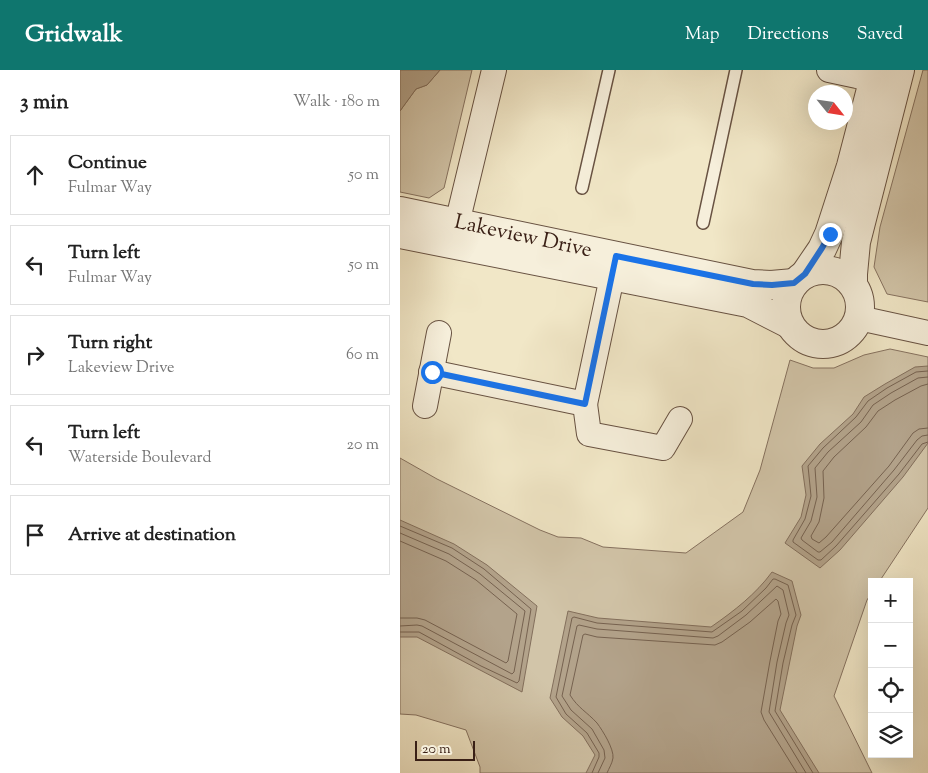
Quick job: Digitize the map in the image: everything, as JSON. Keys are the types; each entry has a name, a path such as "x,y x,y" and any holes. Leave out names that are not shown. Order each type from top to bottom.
{"street":[{"path":"454,234 494,70"},
{"path":"800,279 820,270 834,271 853,284 860,306 859,318 854,328 846,336 836,342 825,345 813,344 803,339 795,333 789,324 785,303 788,292 800,279 830,234 851,166 875,75 857,76 828,70"},
{"path":"853,284 856,242 900,70"},
{"name":"Lakeview Drive","path":"400,212 454,234 614,266 753,284 772,285 800,279"},
{"name":"Lakeview Drive","path":"400,234 454,234"},
{"path":"614,266 585,404 589,434 663,448 680,419"},
{"name":"Lakeview Drive","path":"614,266 748,303 789,324"},
{"path":"859,318 928,333"},
{"path":"425,406 439,333"},
{"path":"432,372 585,404"}],"lane":[{"path":"582,188 609,70"},
{"path":"704,223 736,70"}],"shaded area":[{"path":"440,70 472,70 444,188 429,198 400,192 400,111 416,89 427,85"},
{"path":"923,70 928,70 928,302 887,294 874,267 880,227"},
{"path":"890,349 928,357 928,508 882,578 868,578 868,598 834,696 872,773 480,773 480,767 466,730 416,715 400,714 400,458 437,479 558,537 581,538 603,547 686,553 743,512 760,470 790,360 813,368 834,368 864,355"}],"water":[{"path":"400,70 440,70 427,85 416,89 400,111"},
{"path":"928,366 928,443 903,477 840,550 820,568 785,543 801,517 806,495 802,466 820,444 853,414 864,397 915,367"},
{"path":"400,520 454,544 487,565 537,606 522,692 417,637 400,637"},
{"path":"772,572 792,581 801,615 797,626 780,710 819,773 586,773 595,755 583,736 562,717 550,698 568,611 598,618 711,627 744,602"}],"route":[{"path":"432,372 585,404 616,256 753,284 794,283 805,274 830,234"}]}
